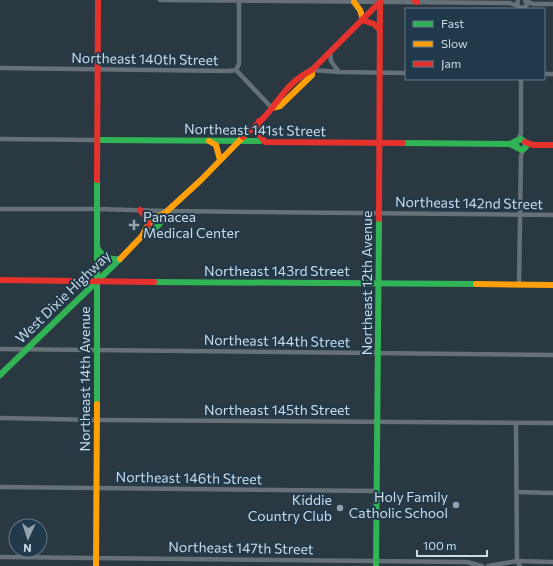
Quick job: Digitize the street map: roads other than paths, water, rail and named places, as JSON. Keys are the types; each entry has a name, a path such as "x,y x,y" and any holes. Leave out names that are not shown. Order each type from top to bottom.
{"street":[{"name":"Northeast 14th Avenue","path":"96,566 96,209 98,0"},
{"path":"160,0 510,3 522,8 533,4 553,4"},
{"path":"236,70 239,64 239,0"},
{"path":"510,3 518,0 517,4 522,8"},
{"path":"522,8 527,5 526,0"},
{"path":"526,0 533,4"},
{"name":"West Dixie Highway","path":"0,375 120,259 142,236 148,225 160,214 166,212 272,108 280,106 312,75 312,70 381,1"},
{"name":"Northeast 12th Avenue","path":"376,563 381,1"},
{"path":"354,2 360,10 362,20 374,24 380,30"},
{"path":"330,52 331,61 339,72"},
{"name":"Northeast 140th Street","path":"0,68 236,70 272,108"},
{"path":"312,70 405,73"},
{"path":"520,285 521,80"},
{"path":"259,121 257,132 263,142"},
{"name":"Northeast 141st Street","path":"0,139 521,145"},
{"path":"209,141 216,145 220,160"},
{"path":"521,145 553,145"},
{"name":"Northeast 142nd Street","path":"0,209 553,215"},
{"path":"140,210 147,219 148,225"},
{"name":"West Dixie Highway","path":"142,236 151,232 164,219 166,212"},
{"path":"97,247 107,258 116,260 120,259"},
{"name":"Northeast 143rd Street","path":"0,280 553,285"},
{"name":"Northeast 144th Street","path":"0,349 553,354"},
{"name":"Northeast 145th Street","path":"0,418 553,423"},
{"path":"516,423 517,561 520,566"},
{"name":"Northeast 146th Street","path":"0,487 377,491"},
{"path":"517,492 553,492"},
{"name":"Northeast 147th Street","path":"0,557 96,557 447,564 467,562 482,566"},
{"path":"488,566 517,561 553,562"}],"place":[{"name":"Panacea Medical Center","path":"134,225"},
{"name":"Holy Family Catholic School","path":"456,505"},
{"name":"Kiddie Country Club","path":"340,508"}]}
